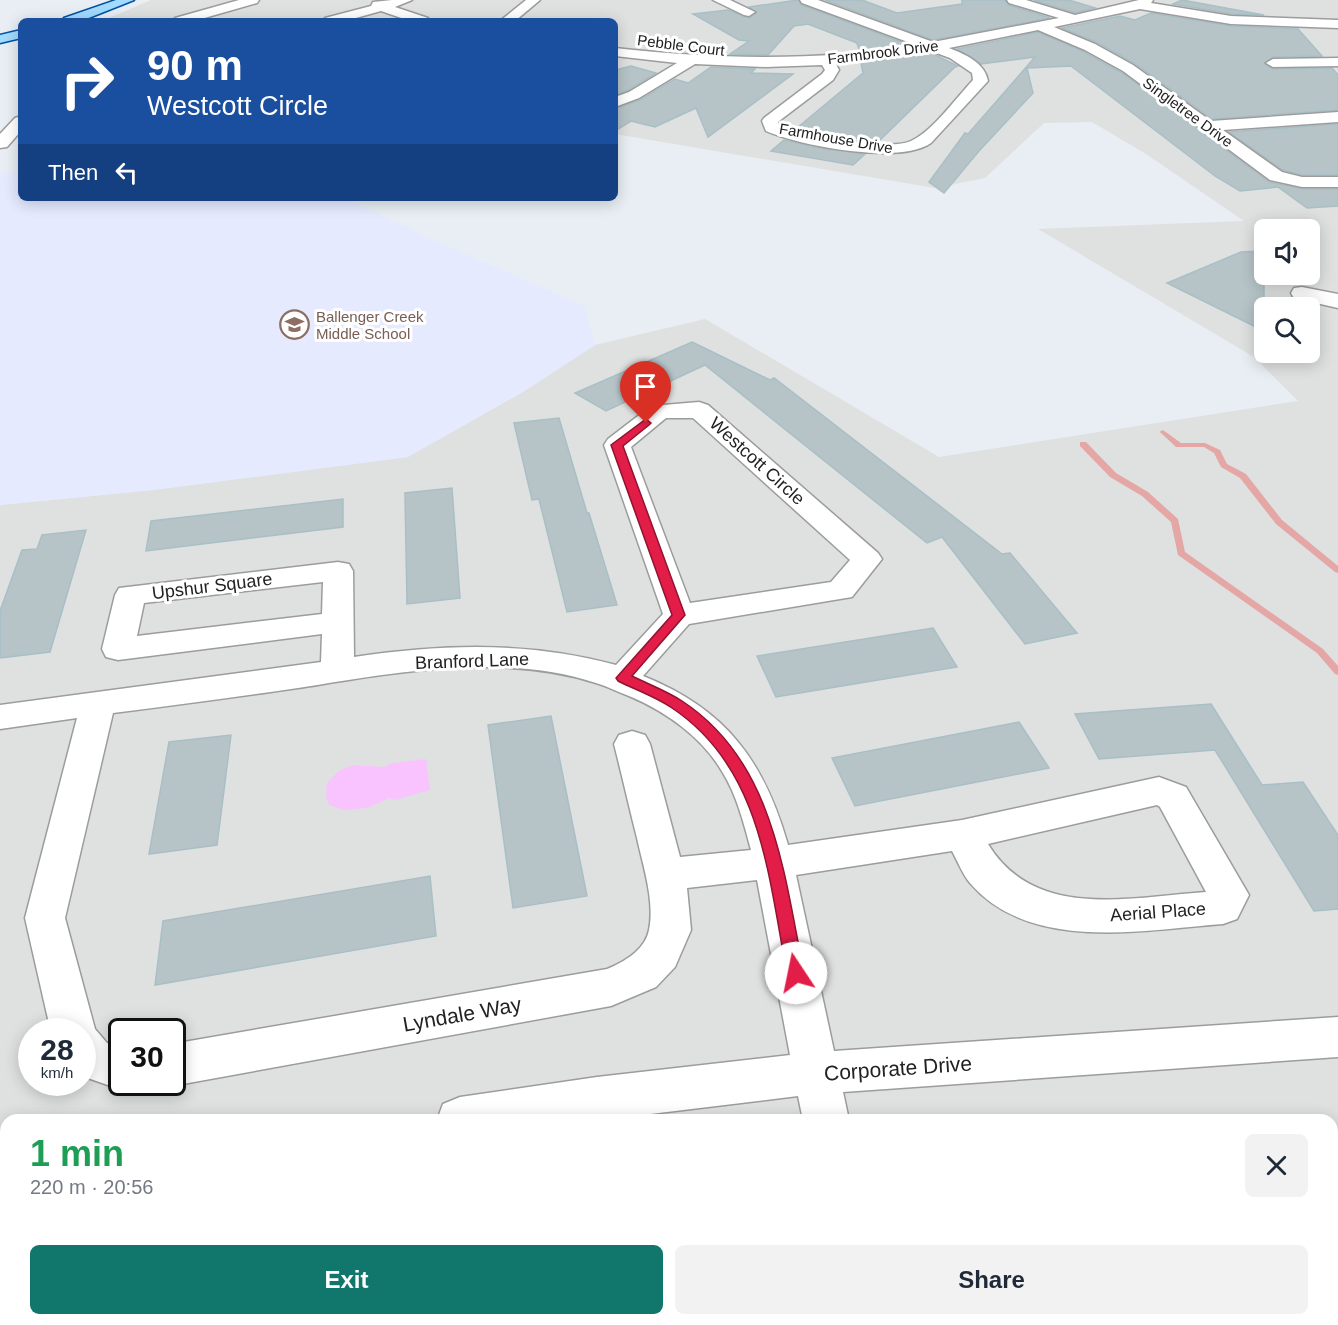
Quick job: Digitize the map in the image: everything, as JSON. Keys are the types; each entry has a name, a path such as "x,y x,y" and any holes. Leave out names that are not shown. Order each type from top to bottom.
{"main road":[{"path":"77,18 128,0"},
{"path":"0,39 18,35"}],"street":[{"path":"190,18 253,0"},
{"path":"361,0 414,18"},
{"path":"340,18 406,0"},
{"path":"511,18 534,0"},
{"path":"807,0 932,47"},
{"path":"1013,0 1076,20"},
{"path":"723,2 748,6"},
{"path":"1143,2 1231,20 1338,24"},
{"name":"Farmbrook Drive","path":"618,52 691,60 781,62 827,60 932,47 1076,20 1143,2"},
{"path":"1321,23 1338,37"},
{"name":"Singletree Drive","path":"1039,26 1109,56 1276,176 1302,182 1338,182"},
{"name":"Pebble Court","path":"670,43 746,53"},
{"name":"Farmhouse Drive","path":"827,60 832,70 828,77 770,121 772,128 784,133 852,144 905,148 919,143 981,81 978,71 965,60 932,47"},
{"path":"618,101 634,95 691,60"},
{"path":"1273,63 1338,62"},
{"path":"1,143 16,116"},
{"path":"1206,126 1338,117"},
{"path":"1302,293 1338,301"},
{"name":"Westcott Circle","path":"699,410 867,559 840,590 679,615 617,445 660,411 699,410"},
{"name":"Upshur Square","path":"337,671 338,622 338,571 130,595 118,650 338,622"},
{"path":"623,678 679,615"},
{"name":"Branford Lane","path":"0,717 337,671 450,658 530,657 594,668 623,678 676,704 709,730 725,747 743,774 758,808 774,863 825,1114"},
{"path":"70,1018 45,918 99,704"},
{"name":"Lyndale Way","path":"186,1063 610,987 641,974 660,954 670,930 670,906 665,874 632,744"},
{"name":"Aerial Place","path":"774,863 962,835 1159,791 1173,797 1229,896 1223,908 1092,917 1050,912 1015,897 984,872 962,835"},
{"path":"665,874 774,863"},
{"name":"Corporate Drive","path":"499,1114 597,1099 816,1073 1338,1037"}],"shaded area":[{"path":"151,0 1338,0 1338,1114 0,1114 0,505 153,490 407,457 523,392 595,345 705,319 939,457 1298,401 1260,363 1320,363 1320,297 1254,297 1254,357 1038,229 1244,221 1146,154 1092,122 1044,123 985,178 935,188 618,135 618,18 109,18"},
{"name":"Ballenger Creek Middle School","path":"18,172 18,201 350,201 584,306 595,345 523,392 408,457 153,490 0,505 0,173"},
{"path":"426,759 430,790 395,800 389,798 367,808 344,810 329,805 326,796 327,783 339,771 353,765 384,767 392,763"}],"building":[{"path":"798,0 801,5 907,44 859,50 857,43 808,24 794,26 768,55 730,54 749,41 739,40 693,14 728,10 749,18 757,13 749,7"},
{"path":"825,0 862,0 897,13 962,4 962,0 1005,0 1008,5 1050,18 933,40"},
{"path":"1034,0 1069,0 1095,8 1075,13"},
{"path":"1182,0 1264,15 1231,14 1173,4"},
{"path":"1151,13 1231,26 1298,29 1322,56 1273,57 1264,64 1273,69 1332,68 1338,75 1338,110 1212,119 1134,63 1096,42 1062,28 1120,16 1135,20"},
{"path":"1038,32 1084,52 1122,73 1269,182 1302,189 1338,189 1338,206 1307,208 1278,187 1240,191 1215,176 1071,66 1027,68 1033,93 944,193 929,182 965,133 968,134 1035,57 981,64 957,49"},
{"path":"931,53 958,66 878,142 797,128 863,73 861,63"},
{"path":"631,66 656,73 618,94 618,69"},
{"path":"711,67 755,69 751,73 793,74 708,137 696,108 655,127 631,121 618,129 618,108 640,100 675,79 688,83"},
{"path":"1338,124 1338,175 1302,175 1283,170 1229,132"},
{"path":"784,140 825,149 865,154 853,165 771,151"},
{"path":"1254,251 1254,285 1264,285 1264,297 1254,297 1254,326 1167,283 1241,252"},
{"path":"692,342 770,380 774,378 1002,554 1010,553 1077,633 1025,644 942,537 927,543 705,365 606,411 575,393"},
{"path":"559,418 617,605 567,612 539,499 532,500 514,423"},
{"path":"452,488 460,598 407,604 405,493"},
{"path":"343,499 343,527 146,551 151,521"},
{"path":"86,530 50,652 0,658 0,611 22,550 37,549 42,535"},
{"path":"933,628 957,667 776,697 757,656"},
{"path":"1211,704 1262,785 1303,782 1338,835 1338,909 1314,911 1215,750 1099,759 1075,714"},
{"path":"551,716 587,896 513,908 488,725"},
{"path":"1019,722 1049,768 855,806 832,758"},
{"path":"231,735 217,845 149,854 169,742"},
{"path":"430,876 436,936 155,985 163,921"}],"waterway":[{"path":"1163,432 1179,445 1205,445 1217,452 1224,465 1243,476 1279,522 1338,570"},
{"path":"1083,444 1113,475 1145,494 1175,521 1181,553 1320,651 1338,672"}],"place":[{"name":"Ballenger Creek Middle School","path":"295,325"}],"route":[{"path":"646,423 617,445 679,615 623,678 676,704 709,730 725,747 743,774 758,808 774,863 796,973"}]}
